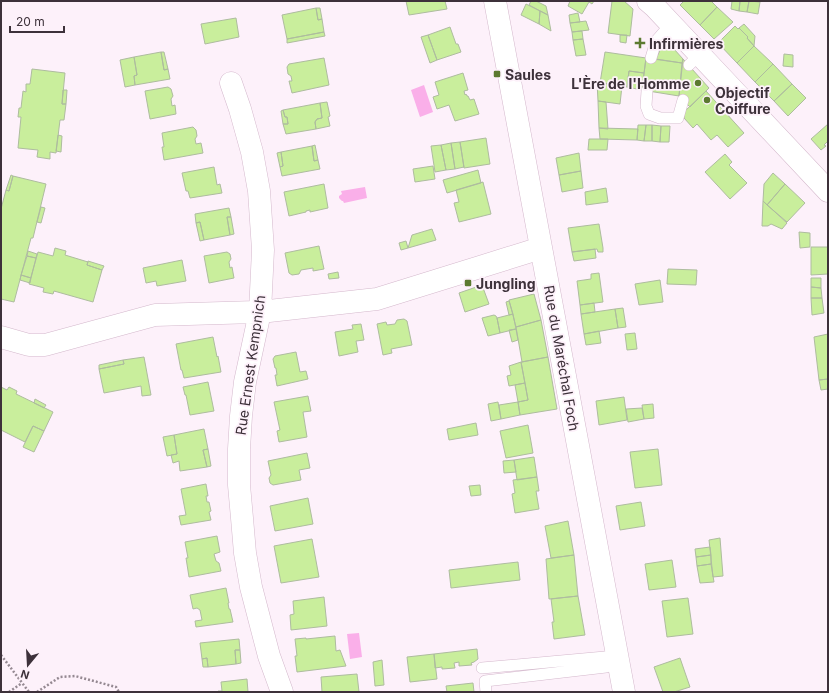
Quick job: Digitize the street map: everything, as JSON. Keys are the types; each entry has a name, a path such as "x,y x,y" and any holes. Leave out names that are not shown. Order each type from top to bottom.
{"street":[{"name":"Rue du Maréchal Foch","path":"495,1 624,692"},
{"path":"648,1 671,24 694,60 828,192"},
{"name":"Rue Ernest Kempnich","path":"231,84 240,109 252,152 259,191 263,250 260,312 245,382 241,416 239,485 245,553 250,587 268,656 282,692"},
{"path":"1,337 30,345 45,345 155,315 260,312 377,299 541,248"}],"lane":[{"path":"651,58 656,41 671,24"},
{"path":"646,90 646,106 650,114 660,118 678,118 683,100"},
{"path":"482,668 605,657 618,659"},
{"path":"486,692 485,681 606,667 618,659"}],"path":[{"path":"1,655 29,692"},
{"path":"38,692 60,677 75,676 116,687 119,692"},
{"path":"9,692 22,682"}],"shaded area":[{"path":"424,85 433,112 420,117 411,90"},
{"path":"365,187 367,198 344,203 339,198 342,194 341,191"},
{"path":"359,633 362,657 350,659 347,634"}],"building":[{"path":"406,1 445,1 447,9 409,15"},
{"path":"531,1 536,1 546,6 548,15 529,5"},
{"path":"570,1 594,1 592,4 589,2 582,14 568,6"},
{"path":"612,1 624,1 633,9 630,36 608,33"},
{"path":"684,1 711,1 717,7 700,25 680,5"},
{"path":"732,1 740,1 739,11 731,9"},
{"path":"740,1 749,1 747,12 739,11"},
{"path":"749,1 760,2 758,14 747,12"},
{"path":"526,4 540,11 539,24 521,15"},
{"path":"717,7 733,22 714,39 700,25"},
{"path":"316,8 318,20 322,19 324,32 287,39 282,15"},
{"path":"316,8 320,8 322,19 318,20"},
{"path":"540,11 548,15 551,31 539,24"},
{"path":"578,13 580,22 570,23 569,15"},
{"path":"236,18 239,37 205,44 201,24"},
{"path":"586,21 589,30 572,32 570,23"},
{"path":"744,24 755,36 754,46 739,28"},
{"path":"735,26 748,37 747,38 754,46 737,63 718,43"},
{"path":"450,27 456,44 458,44 461,52 437,60 428,35"},
{"path":"582,31 583,39 573,40 572,32"},
{"path":"324,32 325,36 287,43 287,39"},
{"path":"428,35 437,60 430,63 421,37"},
{"path":"620,35 627,35 626,43 620,42"},
{"path":"583,39 586,55 576,56 573,40"},
{"path":"665,39 683,59 682,63 656,59"},
{"path":"754,46 773,64 755,82 737,63"},
{"path":"161,52 164,52 168,69 164,70"},
{"path":"161,52 164,70 168,69 170,79 135,85 134,76 137,75 134,57"},
{"path":"605,52 646,58 644,73 629,71 627,87 600,83"},
{"path":"784,54 793,55 793,67 783,66"},
{"path":"134,57 137,75 134,76 135,85 125,87 120,60"},
{"path":"324,58 329,85 292,93 289,81 292,81 291,76 288,74 287,67 289,64"},
{"path":"646,58 682,63 679,96 642,90"},
{"path":"683,59 709,88 690,107 679,96"},
{"path":"773,64 792,84 774,101 755,82"},
{"path":"32,69 65,73 62,104 66,104 64,120 60,120 56,153 50,152 50,159 37,157 38,150 18,148 21,117 18,117 19,108 21,108 23,91 26,92 26,84 30,84"},
{"path":"629,71 644,73 642,90 627,87"},
{"path":"463,73 468,90 464,91 465,95 466,94 468,96 470,100 474,99 479,114 455,121 449,105 437,109 433,97 439,95 435,82"},
{"path":"597,82 622,86 620,104 598,101"},
{"path":"792,84 806,98 788,116 774,101"},
{"path":"168,87 171,89 173,96 171,99 172,106 175,105 176,114 150,119 145,91"},
{"path":"63,90 67,90 66,104 62,104"},
{"path":"706,91 744,133 728,147 717,135 711,140 697,124 693,128 684,118 685,111"},
{"path":"598,101 606,102 608,129 599,128"},
{"path":"327,102 330,116 328,117 330,126 316,129 315,122 317,119 322,118 320,103"},
{"path":"320,103 322,118 317,119 315,122 316,129 286,134 283,124 288,124 287,117 285,117 283,110"},
{"path":"283,110 285,117 287,117 288,124 283,124 281,111"},
{"path":"828,124 828,141 824,145 826,146 821,150 811,139"},
{"path":"638,125 646,125 644,141 637,140"},
{"path":"646,125 652,125 652,141 644,141"},
{"path":"652,125 661,126 660,142 652,141"},
{"path":"661,126 670,126 669,142 660,142"},
{"path":"193,127 196,130 196,144 201,143 203,153 164,160 162,133"},
{"path":"599,128 638,129 637,140 600,139"},
{"path":"58,135 62,136 61,152 56,151"},
{"path":"486,138 490,164 464,168 460,142"},
{"path":"589,139 608,139 607,150 588,150"},
{"path":"460,142 464,167 455,169 451,143"},
{"path":"451,143 455,169 446,170 441,145"},
{"path":"315,145 318,160 314,161 312,146"},
{"path":"441,145 446,170 435,172 431,146"},
{"path":"312,146 314,161 318,160 320,169 282,176 280,167 283,166 281,152"},
{"path":"281,152 283,166 280,167 277,153"},
{"path":"579,153 581,171 559,175 556,158"},
{"path":"725,154 732,162 729,165 747,183 730,199 705,172"},
{"path":"433,166 435,179 415,182 413,169"},
{"path":"214,167 217,185 220,184 222,193 190,198 188,191 186,191 182,173"},
{"path":"478,170 481,183 447,193 443,180"},
{"path":"581,171 583,188 562,192 559,175"},
{"path":"773,173 785,184 767,205 763,201 764,184"},
{"path":"11,175 13,176 9,191 6,190"},
{"path":"13,176 46,184 33,238 31,238 14,302 1,299 1,209 6,190 9,191"},
{"path":"483,182 491,214 459,222 454,203 459,202 456,190"},
{"path":"324,184 328,208 310,212 310,210 289,216 284,192"},
{"path":"785,184 805,203 787,222 767,205"},
{"path":"606,188 608,202 586,205 585,192"},
{"path":"763,201 787,223 782,229 771,224 768,226 762,226"},
{"path":"41,207 45,208 41,223 37,222"},
{"path":"229,208 231,217 227,217 230,235 204,240 200,222 196,223 195,214"},
{"path":"227,217 231,217 234,234 230,235"},
{"path":"200,222 204,240 200,241 196,223"},
{"path":"599,224 603,252 598,252 597,249 572,252 568,228"},
{"path":"432,229 436,240 408,248 412,235"},
{"path":"799,232 810,233 810,247 800,248"},
{"path":"406,241 408,248 401,250 399,243"},
{"path":"319,246 324,269 313,271 313,268 301,270 299,274 292,275 289,273 285,253"},
{"path":"811,247 828,247 828,274 811,275"},
{"path":"55,248 66,251 65,255 88,262 87,265 102,270 93,302 54,291 53,294 43,292 44,288 29,284 38,252 53,256"},
{"path":"595,249 596,258 574,261 572,252"},
{"path":"28,251 37,254 36,258 27,256"},
{"path":"227,252 230,254 230,268 232,267 234,278 209,283 204,256"},
{"path":"27,256 36,258 31,278 21,275"},
{"path":"182,260 186,281 157,286 156,281 146,283 143,268"},
{"path":"88,261 104,266 102,270 87,265"},
{"path":"668,269 697,270 696,285 667,284"},
{"path":"338,272 339,278 329,279 328,274"},
{"path":"599,273 603,302 580,305 577,281 591,279 591,274"},
{"path":"21,275 31,278 30,283 20,280"},
{"path":"811,278 821,278 821,288 811,287"},
{"path":"660,280 663,302 639,305 635,284"},
{"path":"482,285 489,304 465,312 459,293"},
{"path":"811,287 821,288 822,298 811,298"},
{"path":"534,294 541,320 516,327 509,300"},
{"path":"811,298 822,298 824,313 812,315"},
{"path":"509,301 513,314 509,315 506,302"},
{"path":"594,303 595,312 581,314 580,305"},
{"path":"623,308 626,327 618,328 615,309"},
{"path":"615,309 618,328 584,334 581,314"},
{"path":"513,314 516,329 500,333 497,318"},
{"path":"494,315 497,318 500,333 488,336 482,318"},
{"path":"404,319 407,321 412,345 391,349 392,353 383,355 377,324 386,322 387,325 395,324 397,320"},
{"path":"541,320 548,357 522,362 516,327"},
{"path":"361,324 364,340 356,341 358,352 339,356 335,332 353,329 352,325"},
{"path":"516,329 518,340 512,342 509,330"},
{"path":"599,331 601,343 586,345 584,334"},
{"path":"635,333 637,349 627,350 625,334"},
{"path":"828,334 828,379 819,380 814,337"},
{"path":"213,337 221,372 184,378 176,344"},
{"path":"296,352 300,372 306,371 308,379 277,386 275,375 277,375 276,368 273,359 275,356"},
{"path":"144,357 151,395 142,396 141,386 104,393 99,369 124,364 123,360"},
{"path":"548,357 557,409 520,415 518,402 528,400 521,362"},
{"path":"123,360 124,364 99,369 99,365"},
{"path":"521,362 525,383 509,386 507,376 511,375 509,366"},
{"path":"828,379 828,389 821,390 819,380"},
{"path":"208,382 214,411 190,415 183,387"},
{"path":"525,383 528,400 518,402 515,385"},
{"path":"1,387 7,390 9,387 17,391 16,394 53,412 44,431 33,426 25,442 1,430"},
{"path":"308,396 311,411 303,412 307,437 279,442 277,431 280,430 274,402"},
{"path":"624,397 627,420 599,425 596,401"},
{"path":"35,399 46,405 44,408 34,403"},
{"path":"498,402 501,419 491,421 488,404"},
{"path":"518,402 520,415 501,419 499,405"},
{"path":"653,404 654,418 644,419 642,405"},
{"path":"642,408 644,419 628,422 626,409"},
{"path":"476,423 478,435 449,440 447,429"},
{"path":"528,425 533,453 506,458 500,431"},
{"path":"33,426 44,431 34,452 23,447"},
{"path":"204,429 208,449 203,450 207,467 180,471 179,461 173,463 171,455 177,454 174,435"},
{"path":"174,435 177,454 167,456 163,437"},
{"path":"208,449 211,466 207,467 203,450"},
{"path":"658,449 662,485 635,488 630,452"},
{"path":"307,453 310,468 299,470 301,480 273,485 270,483 269,478 271,475 268,461"},
{"path":"534,457 537,477 517,480 514,460"},
{"path":"514,460 516,472 504,473 503,461"},
{"path":"537,477 539,491 536,491 539,509 515,513 512,494 515,493 513,480"},
{"path":"206,484 208,496 206,496 211,511 209,512 211,520 181,525 179,516 186,515 181,489"},
{"path":"480,485 481,495 471,496 469,486"},
{"path":"308,498 313,524 275,531 270,506"},
{"path":"641,502 645,526 620,530 616,506"},
{"path":"568,521 574,555 551,558 545,526"},
{"path":"217,536 220,552 214,554 221,571 189,577 185,542"},
{"path":"720,538 723,576 713,577 709,540"},
{"path":"312,539 319,577 281,583 274,546"},
{"path":"710,547 711,555 696,557 695,549"},
{"path":"574,555 578,596 549,599 546,559"},
{"path":"711,555 711,564 697,566 696,557"},
{"path":"672,560 676,587 649,590 645,564"},
{"path":"518,562 520,580 451,588 449,570"},
{"path":"711,564 714,582 700,583 697,566"},
{"path":"226,588 229,609 233,622 196,627 195,621 202,620 200,610 197,608 193,609 190,595"},
{"path":"578,596 585,635 554,639 552,622 554,622 551,599"},
{"path":"324,597 327,626 291,630 290,615 294,614 293,601"},
{"path":"688,598 693,634 667,637 662,601"},
{"path":"335,636 336,651 340,650 346,666 297,672 295,639"},
{"path":"239,639 240,650 235,650 236,664 208,667 207,658 202,659 200,643"},
{"path":"477,649 478,659 471,663 472,665 459,666 459,662 454,663 455,668 435,668 434,654"},
{"path":"235,650 240,650 241,663 236,664"},
{"path":"434,654 437,679 410,682 407,657"},
{"path":"207,658 208,667 203,667 202,659"},
{"path":"680,658 690,687 674,692 663,692 654,667"},
{"path":"382,660 384,685 375,686 373,662"},
{"path":"357,674 359,692 322,692 321,677"},
{"path":"247,679 248,692 218,692 222,691 221,682"},
{"path":"473,683 474,692 447,692 446,686"}],"place":[{"name":"Infirmières","path":"640,43"},
{"name":"Saules","path":"497,74"},
{"name":"L'Ère de l'Homme","path":"698,83"},
{"name":"Objectif Coiffure","path":"707,100"},
{"name":"Jungling","path":"468,283"}]}
